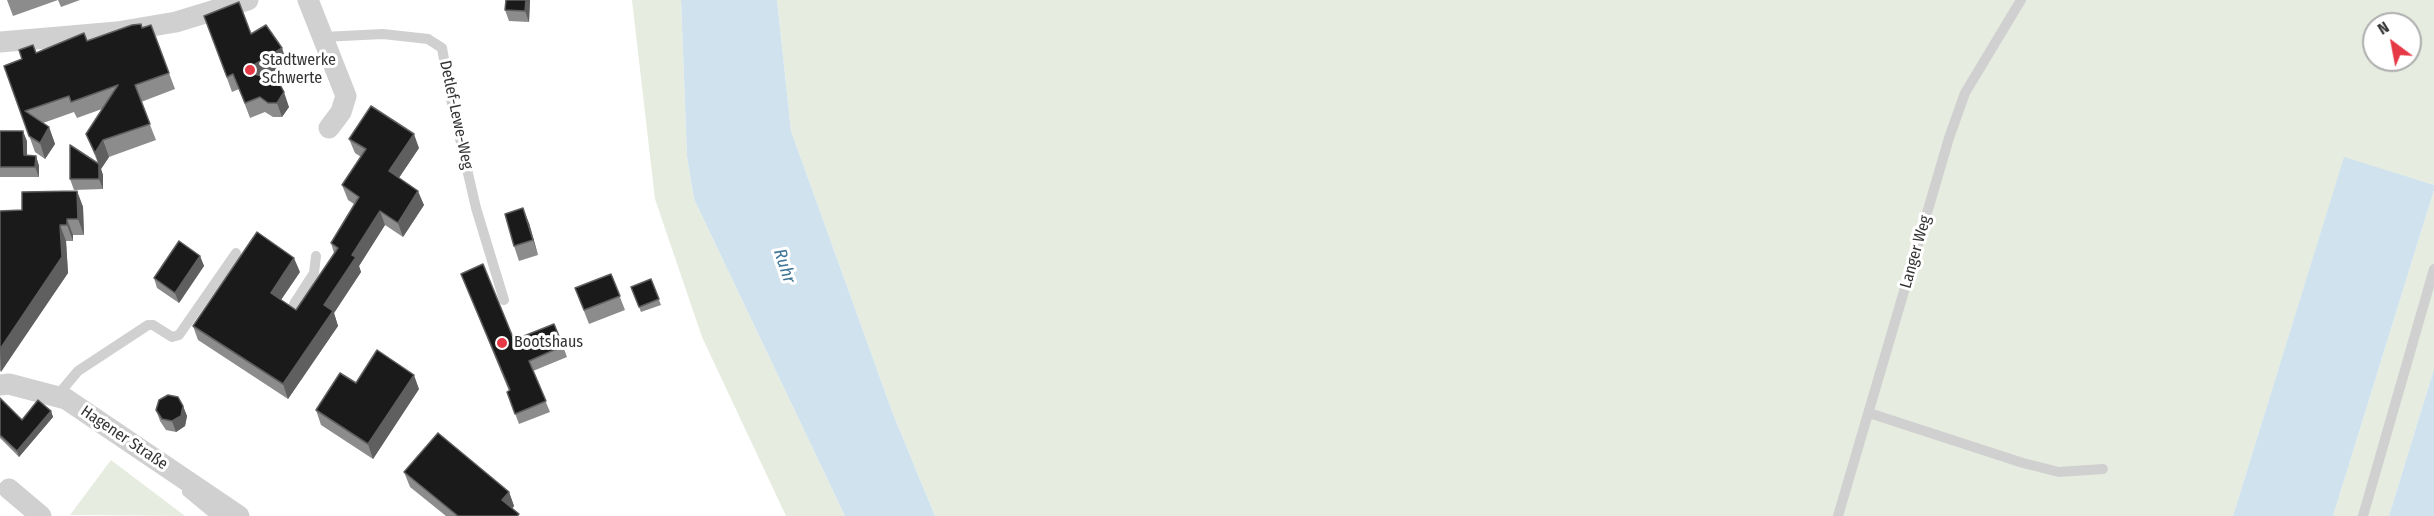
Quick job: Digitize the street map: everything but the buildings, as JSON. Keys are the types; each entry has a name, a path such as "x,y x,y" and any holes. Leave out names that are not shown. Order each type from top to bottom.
{"street":[{"path":"0,42 117,32 176,22 248,0"},
{"path":"308,0 346,96 341,112 329,128"},
{"name":"Hagener Straße","path":"0,385 9,384 66,399 239,516"},
{"path":"4,484 16,516"},
{"path":"4,484 40,516"}],"lane":[{"name":"Langer Weg","path":"1838,516 1946,149 1965,93 2021,0"},
{"name":"Detlef-Lewe-Weg","path":"323,37 383,34 428,39 442,48 452,104 476,208 504,300"},
{"path":"57,396 78,371 144,327 153,325 172,337 179,335 236,253"},
{"path":"294,304 314,273 316,256"},
{"path":"2363,516 2434,268"},
{"path":"1869,413 2059,472 2103,469"},
{"path":"105,426 216,516"}],"shaded area":[{"path":"632,0 681,0 687,157 694,199 845,516 786,516 702,337 655,199"},
{"path":"777,0 2434,0 2434,185 2344,158 2233,516 935,516 893,414 791,131"},
{"path":"2434,190 2434,369 2389,516 2333,516"},
{"path":"111,460 185,516 70,515"}],"water":[{"name":"Ruhr","path":"681,0 777,0 791,131 893,414 935,516 845,516 694,199 687,157"},
{"path":"2344,157 2434,185 2434,190 2333,516 2233,516"},
{"path":"2434,369 2434,516 2389,516"}],"place":[{"name":"Stadtwerke Schwerte","path":"250,70"},
{"name":"Bootshaus","path":"502,343"}]}
